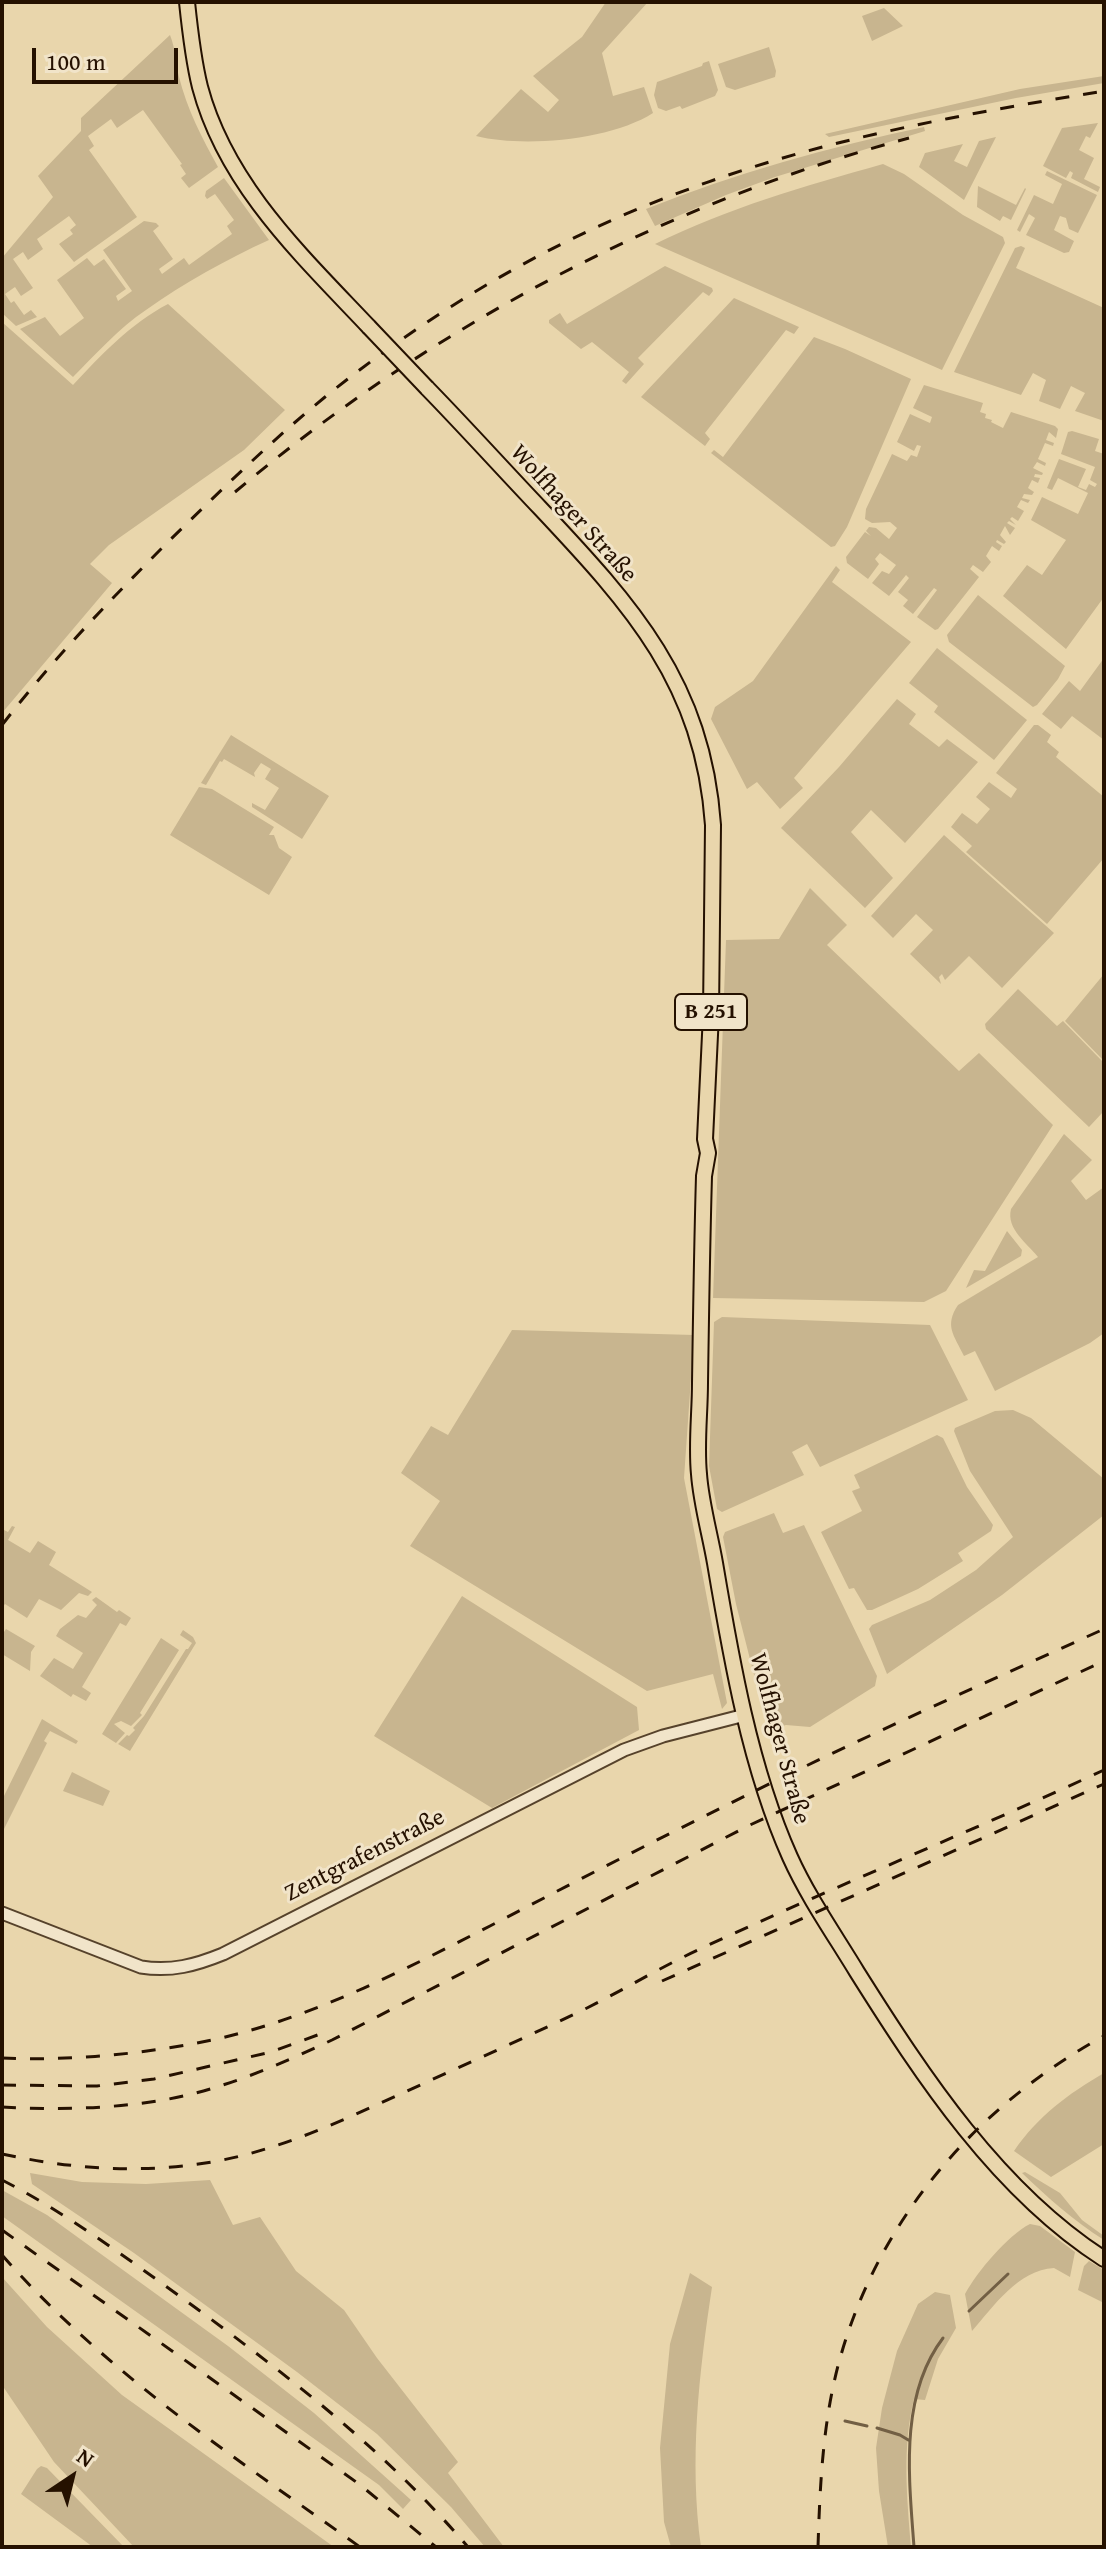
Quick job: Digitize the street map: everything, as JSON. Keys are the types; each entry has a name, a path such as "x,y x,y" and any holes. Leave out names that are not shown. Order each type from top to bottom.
{"main road":[{"name":"Wolfhager Straße","path":"187,2 191,43 201,89 233,167 254,199 369,327 574,544 626,605 669,668 691,715 706,769 713,825 699,1474 745,1715 763,1780 790,1857 905,2047 960,2120 1034,2205 1104,2259"}],"street":[{"name":"Zentgrafenstraße","path":"2,1913 141,1967 164,1970 193,1965 223,1954 624,1750 663,1736 745,1715"}],"shaded area":[{"path":"606,2 648,2 602,53 613,96 644,87 653,113 614,130 567,139 518,141 476,136 521,89 548,112 559,100 533,76 582,37"},
{"path":"884,8 903,26 872,41 862,16"},
{"path":"170,35 186,100 218,167 189,188 181,178 186,174 182,164 143,110 117,128 111,119 88,136 94,146 89,150 137,217 74,262 59,244 73,234 70,230 76,225 69,216 37,239 43,249 28,260 23,252 13,259 33,288 21,296 15,287 5,294 24,315 31,310 37,317 16,326 2,313 2,258 53,197 38,176 81,131 81,118"},
{"path":"769,47 775,77 735,90 726,87 718,64"},
{"path":"709,61 718,90 715,96 682,109 680,106 666,111 658,108 654,95 657,82"},
{"path":"1104,76 1104,83 829,137 825,134 1020,89"},
{"path":"1098,123 1079,150 1094,158 1084,179 1100,187 1098,192 1071,178 1073,173 1070,171 1066,178 1043,166 1062,128"},
{"path":"924,127 925,131 726,195 655,226 646,209 783,162"},
{"path":"996,137 964,200 919,167 925,153 963,144 954,161 967,167 979,141"},
{"path":"883,164 1003,237 1005,243 942,370 655,244 796,189"},
{"path":"1047,171 1097,195 1078,233 1069,229 1066,218 1060,216 1054,230 1074,241 1069,252 1064,253 1026,235 1035,218 1029,214 1020,232 1017,230 1034,195 1053,204 1062,184 1045,175"},
{"path":"224,178 269,240 206,272 146,310 117,333 73,377 20,329 45,317 60,336 84,318 57,280 87,258 94,266 104,259 126,289 116,296 118,301 132,291 103,250 144,221 159,226 153,231 173,259 159,269 162,274 184,258 189,265 232,234 227,226 234,220 215,194 207,199 205,196 206,191"},
{"path":"978,186 1016,205 1026,189 1011,220 1003,216 1000,221 977,207"},
{"path":"1015,248 1025,248 1016,268 1104,308 1104,421 1075,411 1085,393 1071,386 1060,409 1039,401 1046,380 1033,373 1021,395 954,372"},
{"path":"665,266 713,291 709,296 703,292 638,358 644,364 626,384 622,381 629,372 592,342 581,349 549,323 560,313 567,324"},
{"path":"734,298 799,327 794,334 786,330 705,433 710,439 705,446 641,397"},
{"path":"168,304 285,410 244,450 109,545 90,564 112,583 2,713 2,322 73,385 129,330"},
{"path":"814,337 911,379 847,527 835,546 831,547 711,453 714,450 723,457"},
{"path":"924,385 983,403 980,412 1003,428 1011,412 1058,429 1056,438 1049,432 1046,440 1054,443 1053,446 1045,443 1038,459 1046,463 1045,466 1037,462 1033,468 1043,473 1035,474 1034,477 1040,478 1038,483 1032,480 1028,488 1034,492 1032,495 1024,494 1022,498 1030,500 1028,503 1021,500 1017,507 1024,511 1018,521 1012,517 1010,519 1016,525 1007,523 1015,528 1010,535 1005,526 1000,535 1006,542 997,540 1002,546 999,551 992,546 986,556 991,562 983,572 973,565 970,569 979,577 935,630 917,617 937,590 934,588 913,614 903,606 908,600 898,592 909,578 906,575 889,596 872,583 882,571 889,574 896,565 880,553 875,559 879,564 868,579 847,563 846,557 865,532 871,536 866,531 869,527 876,528 889,539 897,528 890,522 872,523 865,519 866,509 892,454 907,461 911,455 917,457 921,446 917,445 914,451 897,442 910,414 930,423 932,417 913,408"},
{"path":"1068,432 1099,439 1095,451 1104,454 1104,597 1066,649 1003,596 1027,565 1042,575 1066,540 1031,520 1042,497 1078,514 1088,493 1058,478 1052,490 1047,488 1059,459 1086,469 1078,487 1086,490 1089,484 1095,487 1097,484 1090,480 1095,467 1061,454"},
{"path":"836,566 840,570 832,582 911,642 794,778 803,788 780,809 757,782 747,789 711,719 715,707 753,681"},
{"path":"978,595 1065,666 1037,705 1033,707 949,642 947,635"},
{"path":"937,648 1027,720 994,760 934,712 938,706 909,683"},
{"path":"1104,658 1104,740 1072,716 1061,729 1042,714 1069,681 1080,691"},
{"path":"897,699 916,714 909,724 939,747 947,739 978,762 905,843 871,810 851,832 893,878 865,908 781,828"},
{"path":"1034,725 1051,735 1047,742 1059,752 1056,757 1104,797 1104,858 1047,924 966,852 972,846 951,827 962,813 977,824 990,809 976,797 989,782 1011,798 1017,789 996,773"},
{"path":"231,735 329,796 302,839 252,807 252,803 265,810 279,788 265,779 271,769 261,763 254,773 255,777 224,759 206,785 201,783"},
{"path":"199,787 212,789 274,827 269,835 274,835 279,848 292,857 269,895 170,835"},
{"path":"944,835 1054,933 1002,988 969,956 945,980 942,974 939,977 941,984 910,954 933,930 916,914 893,938 871,916"},
{"path":"810,888 847,925 827,945 959,1071 979,1053 1053,1125 946,1291 924,1302 713,1298 726,940 779,939"},
{"path":"1104,974 1104,1061 1065,1021"},
{"path":"1018,989 1057,1026 1063,1021 1104,1063 1104,1111 1089,1127 986,1029 985,1024"},
{"path":"1064,1134 1092,1160 1071,1181 1086,1200 1104,1187 1104,1333 995,1391 975,1351 964,1356 952,1330 952,1319 958,1305 1038,1257 1014,1229 1011,1209"},
{"path":"1007,1231 1022,1250 1021,1256 966,1288 974,1270 985,1271"},
{"path":"722,1317 930,1325 968,1400 820,1467 807,1444 792,1452 804,1475 722,1512 717,1509 709,1466 714,1322"},
{"path":"512,1330 694,1335 684,1478 727,1703 722,1709 713,1674 647,1691 410,1546 440,1501 401,1473 431,1426 448,1435"},
{"path":"1013,1410 1031,1418 1104,1479 1104,1515 1002,1595 887,1674 869,1629 872,1625 930,1600 976,1570 1013,1537 970,1471 954,1431 995,1411"},
{"path":"937,1435 943,1438 967,1487 993,1525 991,1531 958,1553 963,1561 918,1589 867,1610 854,1588 849,1589 821,1532 862,1511 852,1491 860,1488 854,1475"},
{"path":"774,1513 783,1533 804,1525 877,1676 875,1686 810,1727 786,1725 768,1730 736,1604 723,1537 725,1532"},
{"path":"12,1526 15,1527 8,1540 30,1553 38,1541 56,1552 49,1565 92,1592 88,1596 79,1593 61,1610 39,1599 27,1618 5,1604 2,1608 2,1529 8,1532"},
{"path":"462,1596 637,1707 639,1730 492,1808 374,1736"},
{"path":"96,1597 131,1618 126,1626 120,1623 82,1687 91,1693 86,1701 73,1694 71,1697 40,1676 54,1658 73,1669 83,1653 56,1636 78,1615 86,1618 97,1605 92,1600"},
{"path":"6,1629 35,1646 31,1652 30,1671 2,1654 2,1635"},
{"path":"183,1630 196,1643 130,1751 118,1744 135,1730 133,1728 192,1643 180,1635"},
{"path":"161,1638 179,1650 140,1713 142,1715 131,1726 121,1721 114,1724 125,1733 116,1743 102,1734"},
{"path":"42,1719 78,1741 76,1744 50,1731 2,1833 2,1800"},
{"path":"72,1772 110,1791 103,1806 63,1791"},
{"path":"1104,2073 1104,2144 1051,2177 1014,2151 1054,2107"},
{"path":"30,2173 82,2182 146,2184 210,2180 233,2225 260,2217 296,2271 344,2310 458,2462 448,2473 504,2547 485,2547 451,2507 377,2434 134,2253 32,2184"},
{"path":"1022,2173 1060,2193 1082,2220 1104,2236 1104,2240 1051,2200"},
{"path":"2,2190 47,2215 228,2346 314,2413 411,2500 403,2509 379,2485 2,2216"},
{"path":"1030,2224 1040,2226 1075,2252 1070,2277 1054,2268 1029,2275 1008,2291 972,2331 965,2294 994,2255 1012,2236"},
{"path":"1089,2261 1104,2270 1104,2303 1078,2290 1084,2266"},
{"path":"690,2273 712,2287 697,2417 696,2482 701,2547 671,2547 664,2522 660,2448 670,2344"},
{"path":"2,2277 47,2327 122,2395 334,2547 134,2547 54,2462 2,2385"},
{"path":"935,2292 950,2295 956,2328 938,2359 925,2400 914,2399 910,2417 906,2473 911,2547 888,2547 876,2448 882,2408 897,2351 918,2304"},
{"path":"41,2466 47,2468 124,2547 93,2547 21,2494"}],"waterway":[{"path":"969,2311 1008,2274"},
{"path":"914,2547 909,2466 913,2411 919,2385 943,2338"},
{"path":"845,2421 867,2426"},
{"path":"877,2428 910,2441"}],"railway":[{"path":"2,725 104,607 265,449 325,397 409,334 498,278 592,229 739,171 894,130 1104,91"},
{"path":"235,492 310,432 388,377 469,325 552,278 727,198 817,165 909,138"},
{"path":"2,2058 81,2057 160,2049 248,2031 320,2007 423,1960 816,1761 1104,1629"},
{"path":"2,2107 82,2108 143,2103 207,2090 271,2067 332,2040 750,1825 1104,1661"},
{"path":"2,2154 80,2166 159,2168 238,2157 287,2142 542,2029 750,1926 1104,1770"},
{"path":"662,1981 1104,1784"},
{"path":"2,2085 97,2086 154,2079 271,2052 323,2033"},
{"path":"818,2547 824,2450 835,2378 859,2304 881,2256 940,2169 976,2131 1015,2095 1104,2036"},
{"path":"2,2180 118,2252 223,2328 334,2415 403,2478 468,2547"},
{"path":"2,2230 359,2484 436,2547"},
{"path":"2,2255 42,2297 127,2375 219,2446 360,2547"}]}
